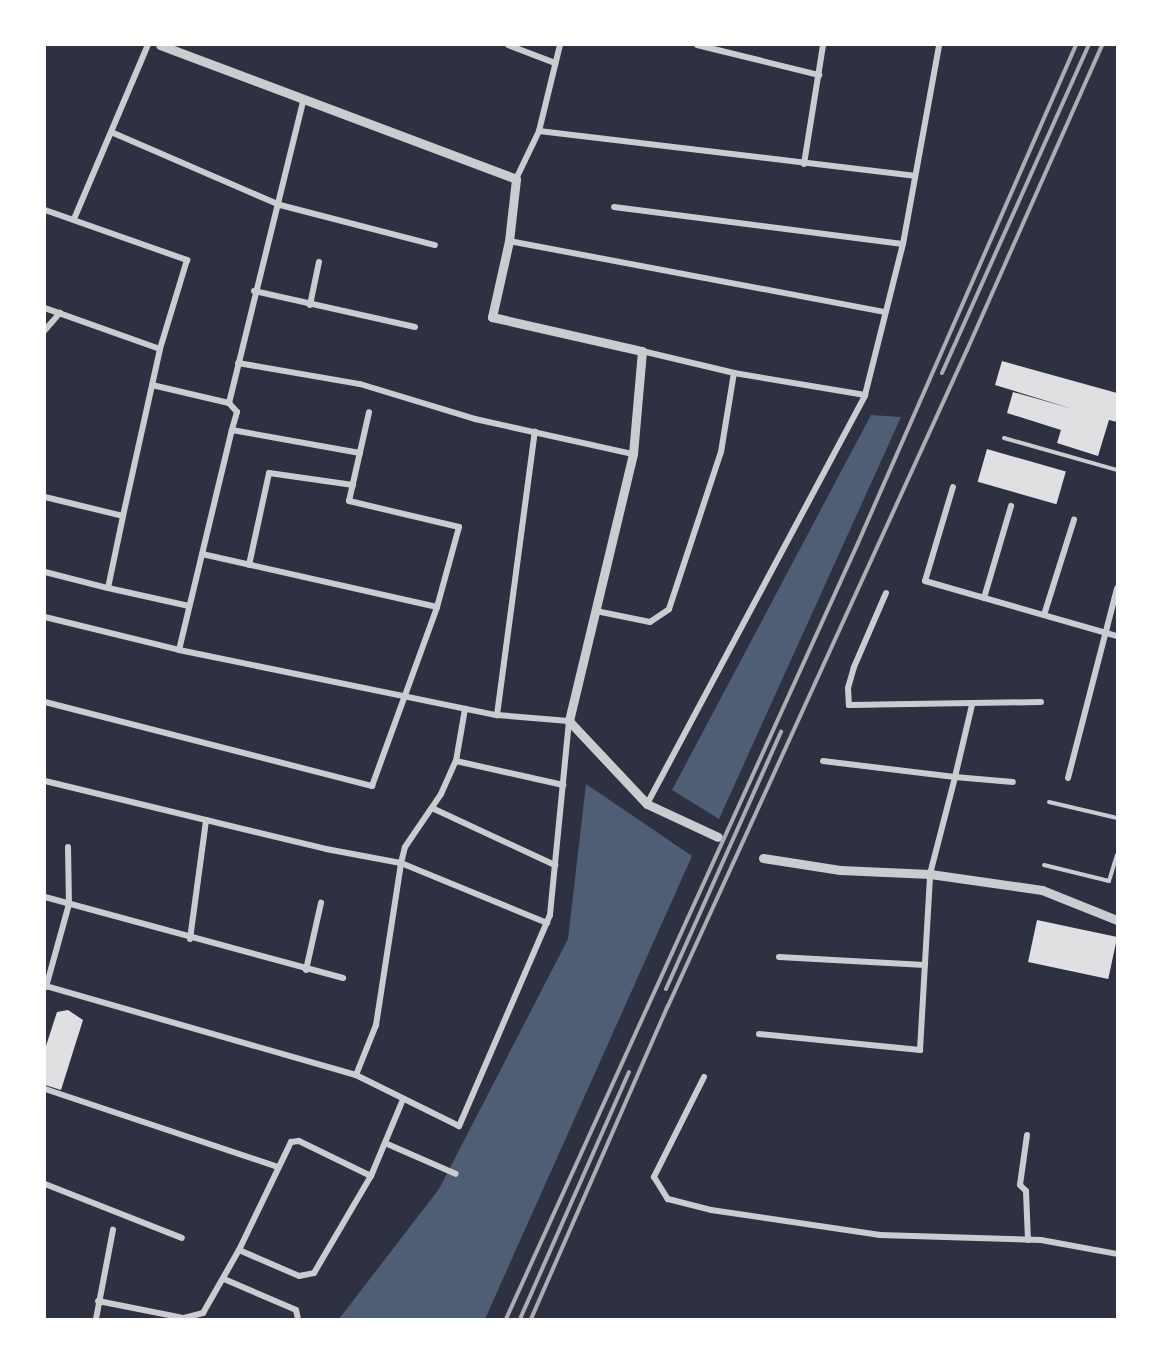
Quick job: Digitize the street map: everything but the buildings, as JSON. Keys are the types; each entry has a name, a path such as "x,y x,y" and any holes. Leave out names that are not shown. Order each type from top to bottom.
{"street":[{"path":"74,219 148,45"},
{"path":"508,45 555,63"},
{"path":"560,45 539,131 516,179 509,242 492,317 734,373 866,395"},
{"path":"697,45 819,75"},
{"path":"804,164 823,45"},
{"path":"647,804 866,395 903,244 939,45"},
{"path":"166,46 303,101 516,179"},
{"path":"229,403 254,291 280,205 303,101"},
{"path":"539,131 914,176"},
{"path":"111,132 280,205 435,245"},
{"path":"614,207 903,244"},
{"path":"45,210 187,260 160,349 108,588"},
{"path":"509,242 885,312"},
{"path":"310,305 320,262"},
{"path":"254,291 416,327"},
{"path":"45,308 160,349"},
{"path":"45,330 60,313"},
{"path":"68,847 69,904 45,987 356,1075 402,1101 459,1126 547,923 569,722 633,454 642,351"},
{"path":"238,363 360,384 476,419 633,454"},
{"path":"596,611 650,621 669,609 721,452 734,373"},
{"path":"152,385 229,403 237,412 179,650"},
{"path":"45,702 372,786 408,695 437,607 459,527 349,501 369,412"},
{"path":"232,430 360,453"},
{"path":"497,715 535,432"},
{"path":"249,565 269,473 353,485"},
{"path":"953,488 926,581 1117,636"},
{"path":"45,497 123,516"},
{"path":"984,598 1011,506"},
{"path":"1044,615 1074,520"},
{"path":"202,554 437,607"},
{"path":"45,572 189,606"},
{"path":"1068,778 1117,588"},
{"path":"886,593 854,667 849,705 972,705 1041,702"},
{"path":"45,616 179,650 408,695 465,709 497,715 569,722 647,804 718,837"},
{"path":"759,1034 920,1050 930,874 972,705"},
{"path":"356,1075 375,1025 405,847 432,808 456,761 465,709"},
{"path":"456,761 563,785"},
{"path":"823,761 1013,782"},
{"path":"45,781 206,820 401,863 547,923"},
{"path":"432,808 555,865"},
{"path":"190,939 206,820"},
{"path":"763,858 840,870 930,874 1042,890 1117,920"},
{"path":"45,897 190,939 343,978"},
{"path":"306,970 321,903"},
{"path":"779,957 925,965"},
{"path":"704,1077 654,1178 668,1199 711,1210 880,1235 1028,1240 1117,1254"},
{"path":"45,1089 278,1167"},
{"path":"239,1250 298,1276 314,1273 371,1176 402,1101"},
{"path":"1026,1135 1020,1185 1026,1191 1028,1240"},
{"path":"98,1301 168,1317 196,1318 209,1306 239,1250 287,1146 299,1141 371,1176"},
{"path":"385,1143 456,1174"},
{"path":"45,1184 182,1238"},
{"path":"96,1319 113,1230"},
{"path":"224,1278 296,1310 298,1319"}],"lane":[{"path":"1004,438 1117,470"},
{"path":"1049,802 1117,818"},
{"path":"1044,865 1109,881 1117,855"}],"water":[{"path":"871,415 901,417 719,819 672,790"},
{"path":"586,784 692,856 485,1319 339,1319 439,1189 568,939"}],"railway":[{"path":"506,1319 858,543 1076,45"},
{"path":"942,373 1089,45"},
{"path":"531,1319 668,1006 967,350 1102,45"},
{"path":"666,989 781,732"},
{"path":"520,1319 629,1072"}]}
